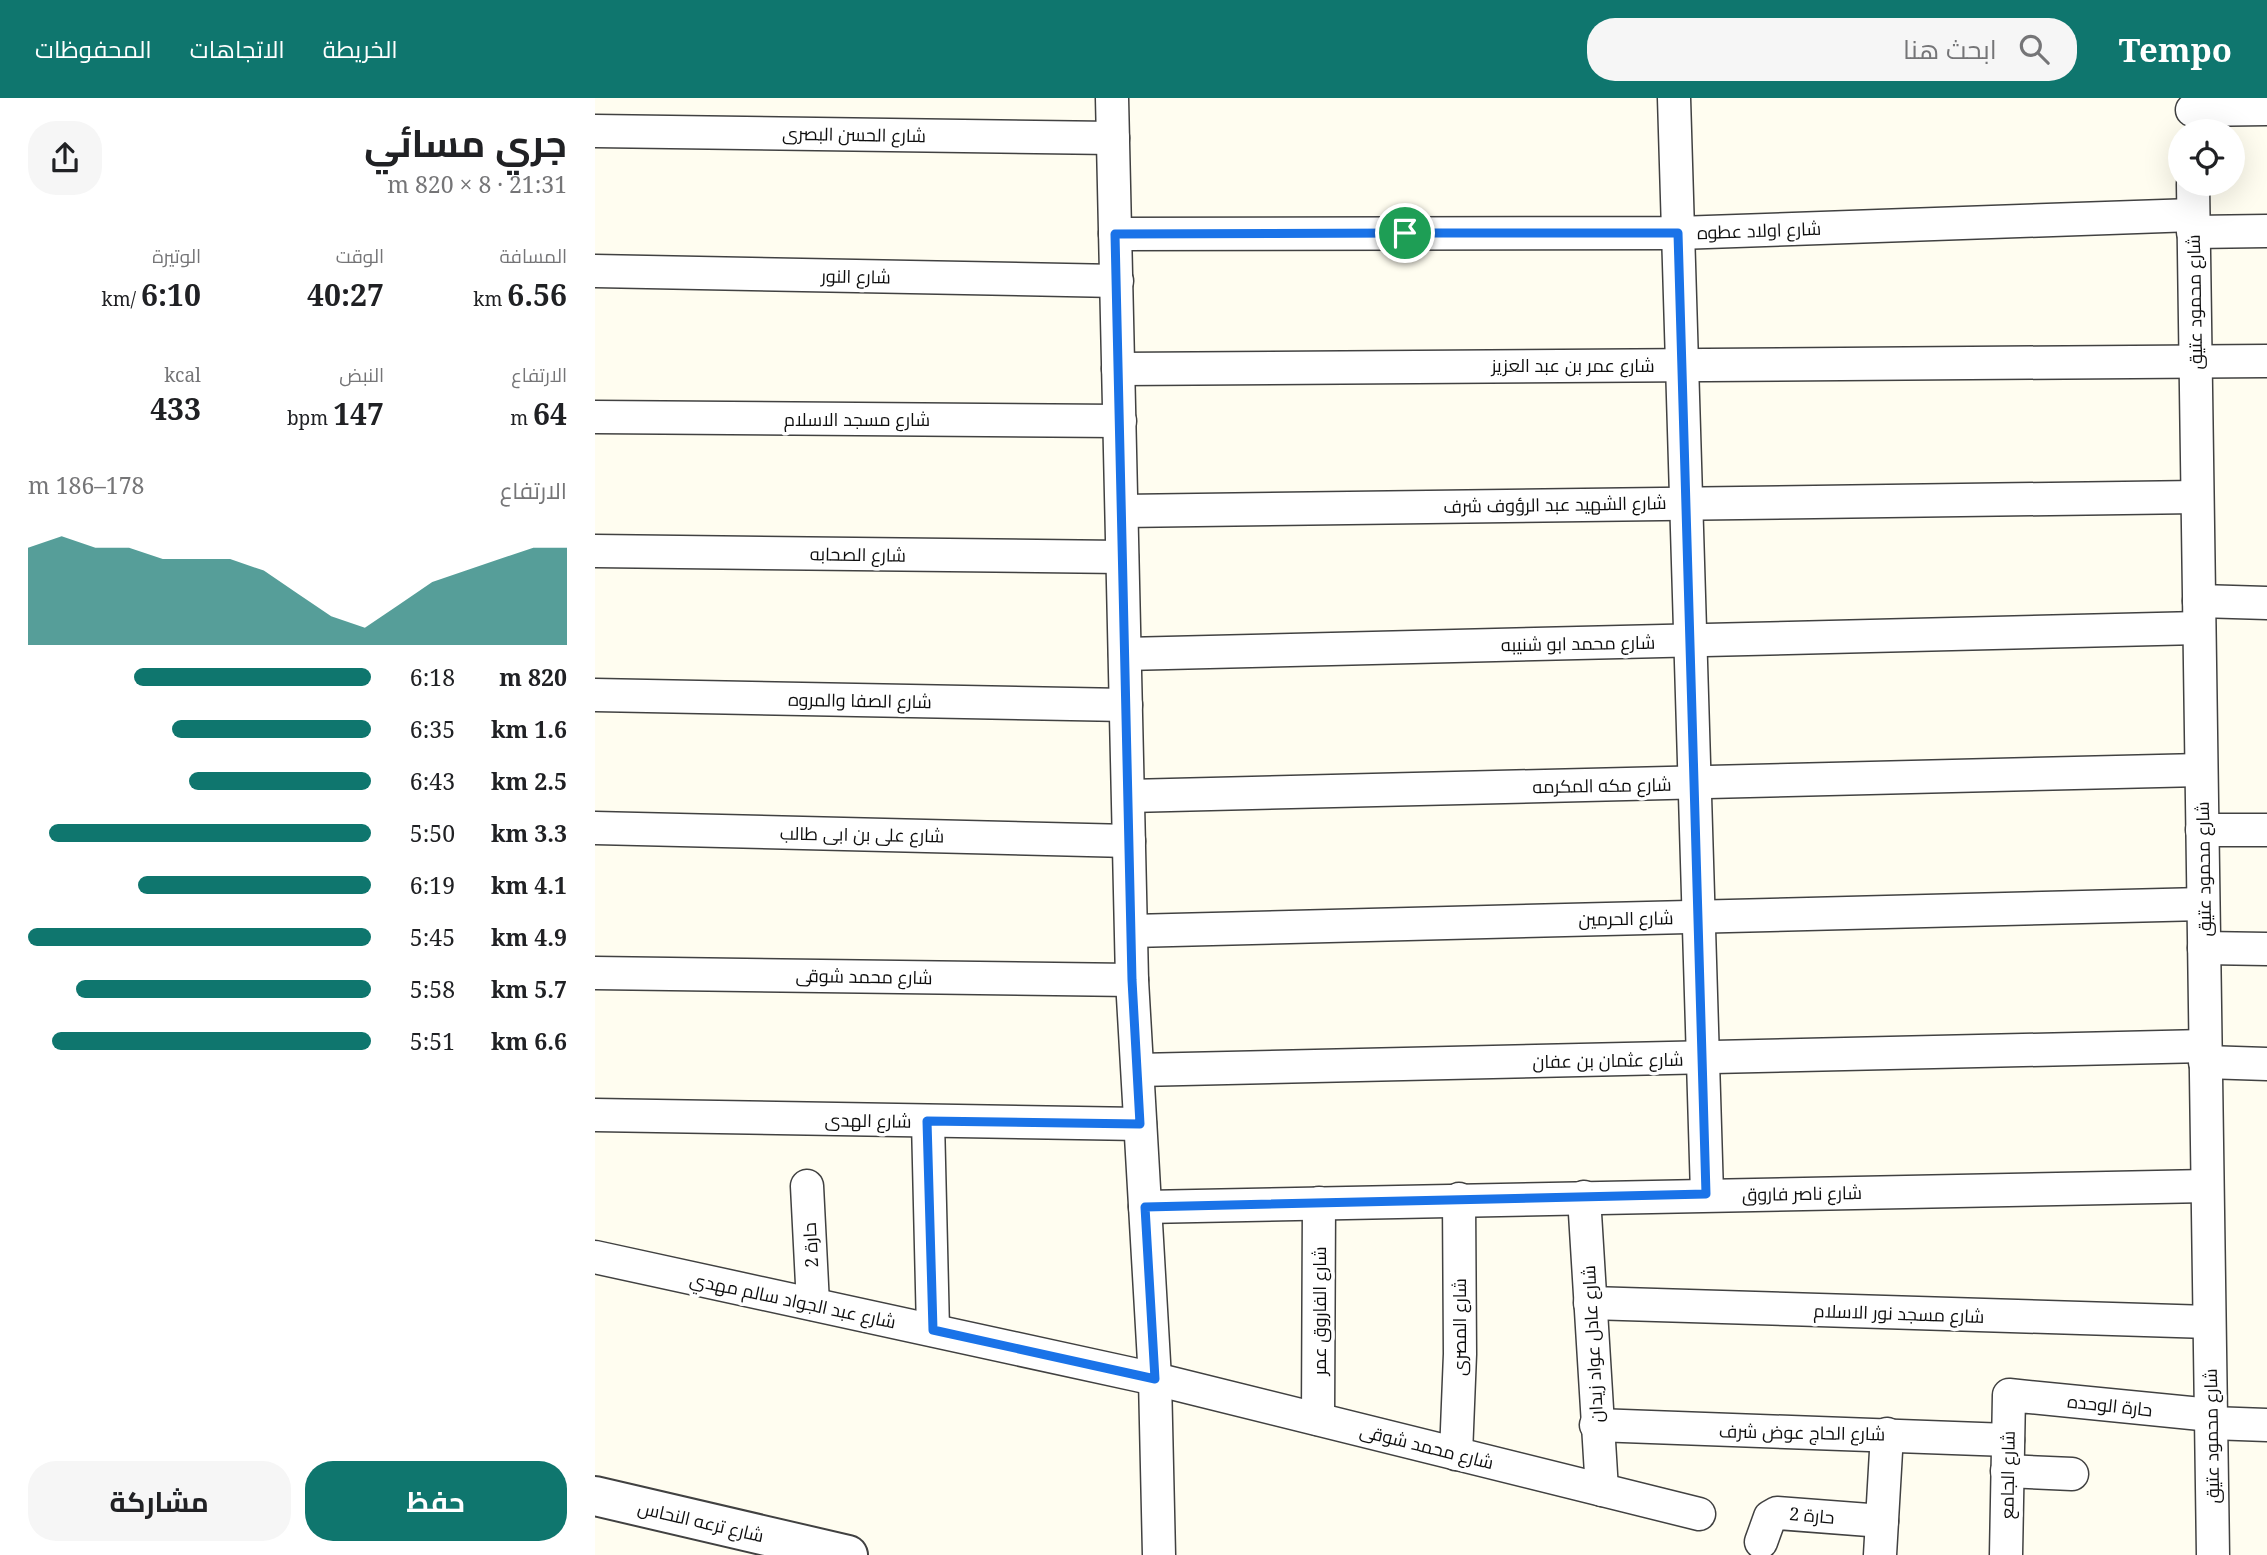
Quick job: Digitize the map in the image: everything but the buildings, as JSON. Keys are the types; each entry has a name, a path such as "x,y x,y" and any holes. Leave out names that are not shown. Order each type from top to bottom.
{"street":[{"path":"1112,98 1132,980 1155,1379 1159,1555"},
{"path":"1674,98 1706,1194"},
{"path":"2192,113 2267,109"},
{"name":"شارع الحسن البصرى","path":"595,131 1113,138"},
{"name":"شارع محمود عتيق","path":"2193,196 2213,1555"},
{"name":"شارع اولاد عطوه","path":"1115,234 1678,233 2193,223 2267,231"},
{"name":"شارع النور","path":"595,271 1117,281"},
{"path":"2195,361 2267,361"},
{"name":"شارع عمر بن عبد العزيز","path":"1118,369 2195,361"},
{"name":"شارع مسجد الاسلام","path":"595,417 1120,421"},
{"name":"شارع الشهيد عبد الرؤوف شرف","path":"1122,511 2197,497"},
{"name":"شارع الصحابه","path":"595,551 1122,557"},
{"name":"شارع محمد ابو شنيبه","path":"1125,654 1690,640 2199,614 2267,603"},
{"name":"شارع الصفا والمروه","path":"595,695 1126,705"},
{"name":"شارع مكه المكرمه","path":"1129,796 2201,770"},
{"name":"شارع على بن ابى طالب","path":"595,828 1129,841"},
{"path":"2202,830 2267,830"},
{"name":"شارع الحرمين","path":"1132,931 2203,904"},
{"path":"2204,948 2267,949"},
{"name":"شارع محمد شوقى","path":"595,972 1132,980"},
{"name":"شارع عثمان بن عفان","path":"1137,1070 1702,1057 2205,1054 2267,1064"},
{"name":"شارع الهدى","path":"595,1115 1140,1124"},
{"path":"927,1121 933,1330"},
{"name":"حارة 2","path":"807,1186 813,1304"},
{"name":"شارع ناصر فاروق","path":"1145,1207 2207,1186"},
{"name":"شارع عادل عواد زيدان","path":"1584,1197 1602,1490"},
{"name":"شارع المصرى","path":"1455,1454 1460,1354 1459,1199"},
{"name":"شارع الفاروق عمر","path":"1318,1419 1319,1203"},
{"name":"شارع عبد الجواد سالم مهدي","path":"595,1256 1155,1379"},
{"name":"شارع مسجد نور الاسلام","path":"1590,1303 2209,1322"},
{"name":"شارع محمد شوقى","path":"1155,1379 1699,1514"},
{"name":"حارة الوحده","path":"2009,1395 2267,1425"},
{"name":"شارع الجامع","path":"2005,1555 2009,1395"},
{"name":"شارع الحاج عوض شرف","path":"1596,1425 1887,1434 2008,1455"},
{"path":"1880,1555 1887,1434"},
{"path":"2008,1455 2072,1474"},
{"name":"شارع ترعه النحاس","path":"595,1496 848,1555"},
{"name":"حارة 2","path":"1761,1542 1770,1517 1777,1513 1882,1521"}],"route":[{"path":"1405,233 1678,233 1706,1194 1145,1207 1155,1379 933,1330 927,1121 1140,1124 1132,980 1115,234 1405,233"}]}
